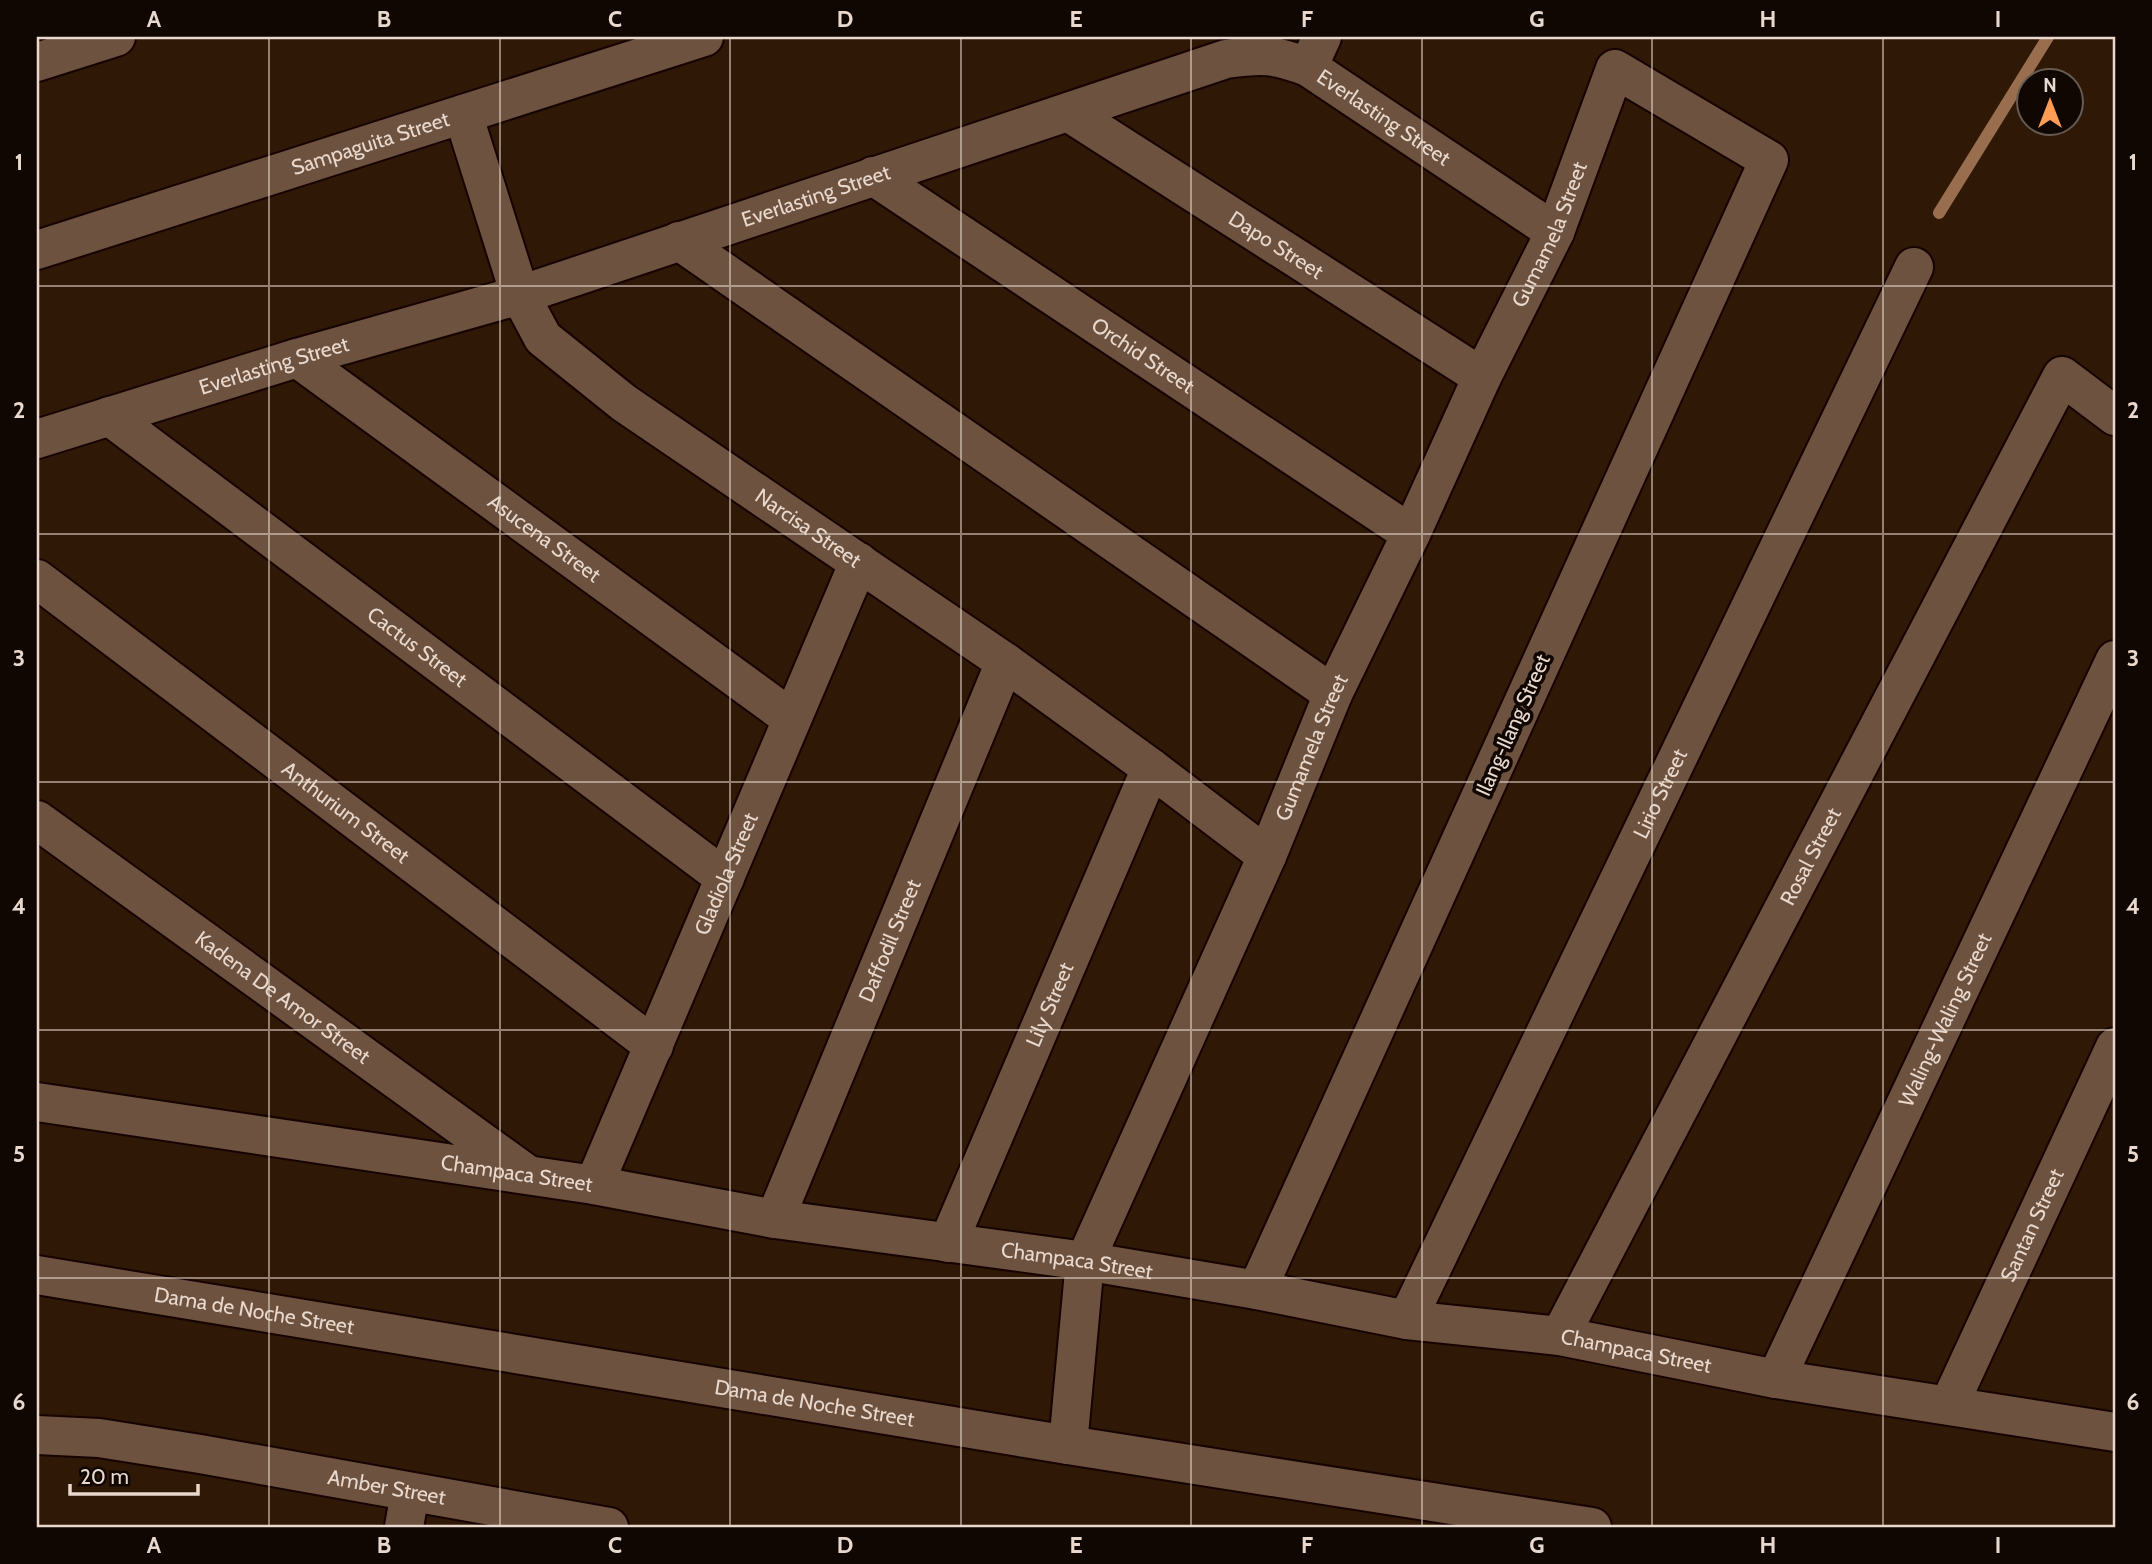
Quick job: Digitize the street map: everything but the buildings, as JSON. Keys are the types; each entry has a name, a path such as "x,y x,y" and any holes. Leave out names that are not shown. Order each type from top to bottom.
{"street":[{"path":"37,62 116,37"},
{"name":"Sampaguita Street","path":"37,250 704,37"},
{"name":"Everlasting Street","path":"37,439 297,358 520,295 1226,59 1258,54 1281,57 1315,52 1555,232"},
{"name":"Gumamela Street","path":"1069,1445 1085,1261 1267,856 1334,694 1412,534 1482,377 1555,232 1615,69 1769,160"},
{"name":"Dapo Street","path":"1069,112 1482,377"},
{"name":"Narcisa Street","path":"463,114 520,295 543,338 624,403 1005,662 1267,856"},
{"name":"Ilang-Ilang Street","path":"1257,1290 1769,160"},
{"name":"Orchid Street","path":"873,176 1412,534"},
{"path":"679,241 1334,694"},
{"name":"Lirio Street","path":"1407,1320 1914,267"},
{"name":"Asucena Street","path":"297,358 792,719"},
{"name":"Rosal Street","path":"1560,1336 2062,376 2115,416"},
{"name":"Cactus Street","path":"109,416 725,878"},
{"name":"Gladiola Street","path":"594,1185 859,562"},
{"name":"Anthurium Street","path":"37,579 654,1046"},
{"name":"Waling-Waling Street","path":"1776,1379 2115,660"},
{"name":"Daffodil Street","path":"775,1219 1005,662"},
{"name":"Lily Street","path":"948,1243 1151,768"},
{"name":"Kadena De Amor Street","path":"40,825 529,1175"},
{"name":"Santan Street","path":"1949,1405 2115,1047"},
{"name":"Champaca Street","path":"37,1102 594,1185 775,1219 1085,1261 1257,1290 1407,1320 1560,1336 1776,1379 2115,1432"},
{"name":"Dama de Noche Street","path":"37,1275 1069,1445 1592,1527"},
{"name":"Amber Street","path":"37,1435 99,1438 200,1454 407,1509 609,1527"}],"waterway":[{"path":"1939,213 2048,37"}]}
